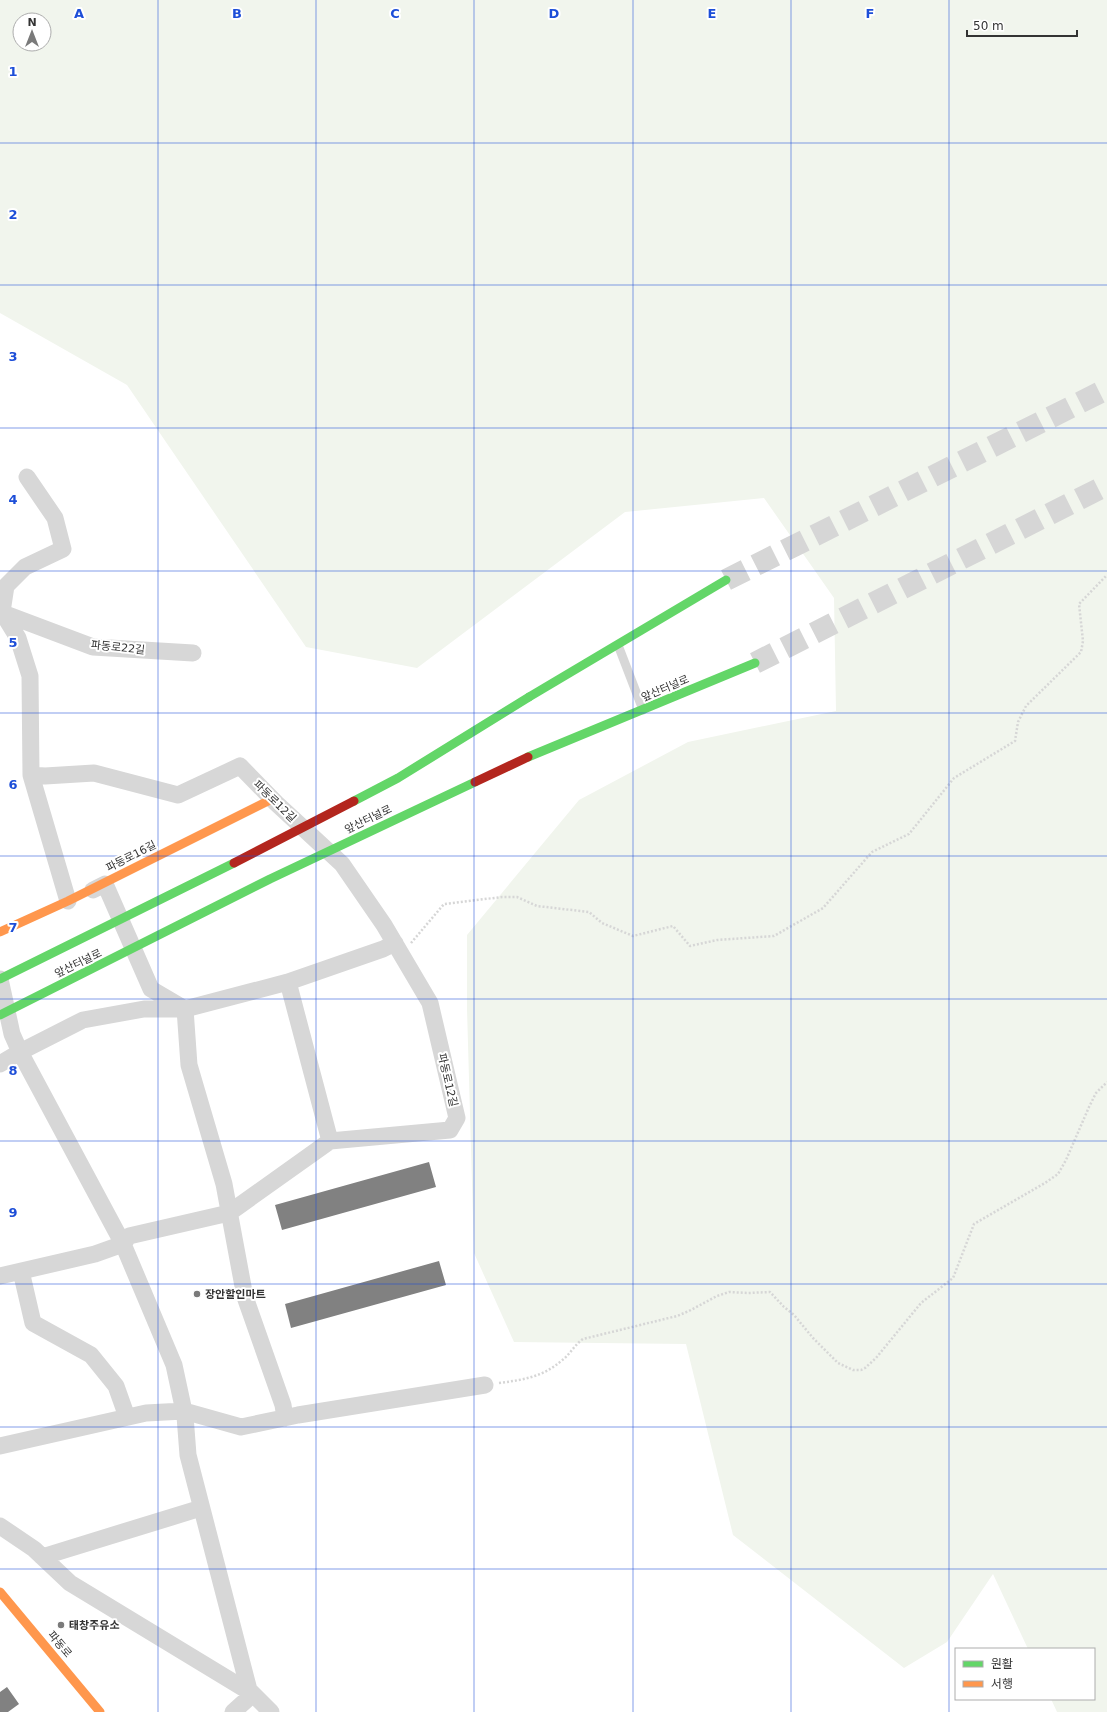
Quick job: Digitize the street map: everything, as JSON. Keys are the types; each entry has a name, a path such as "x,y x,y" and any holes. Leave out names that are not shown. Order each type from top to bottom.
{"main road":[{"name":"앞산터널로","path":"0,979 214,873 398,778 726,580"},
{"name":"앞산터널로","path":"0,1015 270,879 416,809 528,757 755,663"},
{"name":"파동로16길","path":"68,901 272,799"},
{"name":"파동로","path":"0,1592 100,1712"}],"street":[{"path":"27,477 55,518 63,549 26,567 6,586 1,612 18,638 30,676 31,775 68,901"},
{"name":"파동로22길","path":"1,612 92,647 193,653"},
{"name":"파동로12길","path":"31,775 45,776 94,773 178,795 240,766 272,799 342,864 384,925 430,1003 457,1118 450,1130 330,1141"},
{"path":"0,932 105,884 151,989 185,1009"},
{"path":"0,1064 20,1052 83,1020 144,1009 185,1009 288,982 383,949 397,947"},
{"path":"0,979 12,1034 20,1052 123,1244 174,1365 184,1411 188,1455 249,1690 270,1712"},
{"path":"0,1276 95,1254 123,1244 130,1236 229,1213 330,1141 288,982"},
{"path":"185,1009 189,1065 224,1184 245,1297 283,1405 285,1418"},
{"path":"22,1271 33,1323 91,1356 116,1386 127,1417"},
{"path":"0,1446 146,1413 184,1411 241,1427 285,1418 485,1386"},
{"path":"42,1556 201,1508"},
{"path":"0,1526 34,1549 70,1583 253,1694"},
{"path":"233,1712 253,1694"}],"lane":[{"path":"618,645 643,710"}],"path":[{"path":"397,947 411,943 444,904 502,897 517,897 537,906 589,912 602,923 633,936 673,926 690,946 717,940 774,936 823,908 872,852 909,834 954,778 1015,741 1018,722 1026,706 1081,652 1083,641 1079,604 1107,575"},
{"path":"485,1386 530,1378 554,1367 563,1360 576,1344 584,1339 677,1316 717,1296 729,1292 770,1292 784,1308 794,1314 813,1338 838,1363 853,1370 861,1370 876,1358 921,1303 953,1278 974,1224 1058,1174 1066,1160 1096,1093 1107,1082"}],"shaded area":[{"path":"0,0 1107,0 1107,1712 1057,1712 1051,1700 1095,1700 1095,1648 1028,1648 993,1574 947,1642 904,1668 733,1535 686,1344 514,1342 474,1253 467,1009 467,935 579,800 688,742 836,711 834,598 764,498 625,512 417,668 306,647 127,385 0,313"}],"building":[{"path":"429,1162 436,1187 282,1230 275,1205"},
{"path":"439,1261 446,1285 291,1328 285,1304"},
{"path":"7,1687 19,1704 8,1712 0,1712 0,1692"}],"tunnel":[{"path":"726,580 1107,389"},
{"path":"755,663 1107,485"}],"traffic: fast":[{"path":"529,697 726,580"},
{"path":"528,757 755,663"},
{"path":"354,801 398,778 529,697"},
{"path":"0,1015 270,879 475,782"},
{"path":"0,979 234,863"}],"traffic: slow":[{"path":"0,932 68,901 272,799"},
{"path":"0,1592 100,1712"}],"traffic: jam":[{"path":"475,782 528,757"},
{"path":"234,863 354,801"}],"place":[{"name":"장안할인마트","path":"197,1294"},
{"name":"태창주유소","path":"61,1625"}]}
